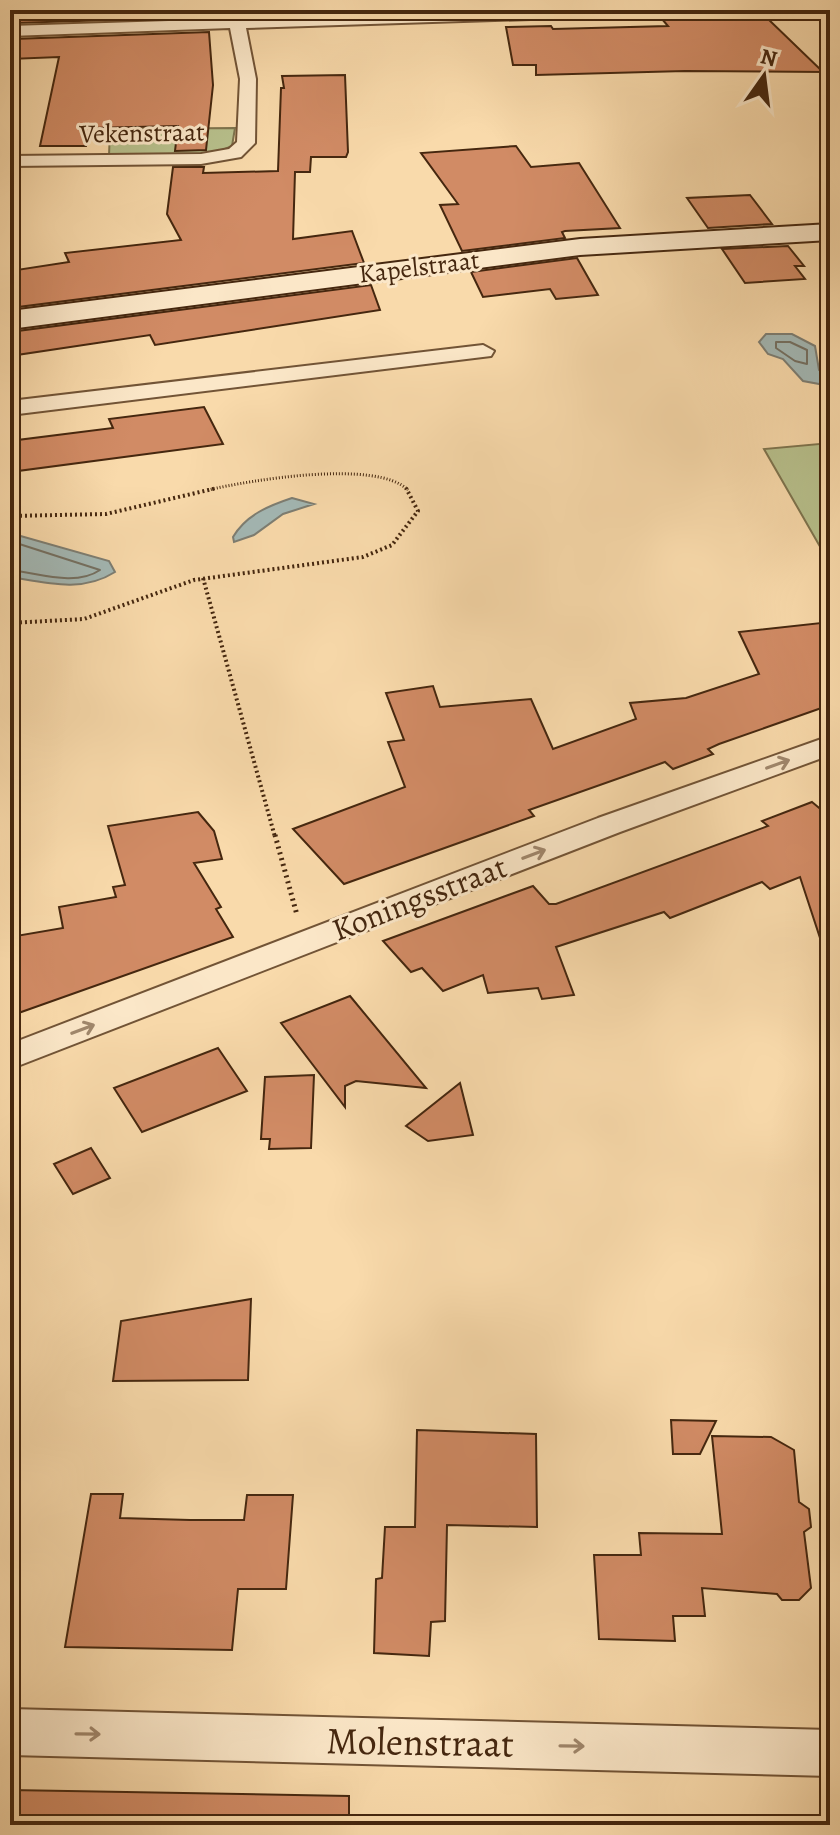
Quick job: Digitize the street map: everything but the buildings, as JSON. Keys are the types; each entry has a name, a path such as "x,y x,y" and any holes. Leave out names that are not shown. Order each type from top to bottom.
{"main road":[{"name":"Kapelstraat","path":"10,320 580,247 830,232"}],"street":[{"path":"10,31 237,23 304,15 655,10"},
{"name":"Vekenstraat","path":"10,161 201,159 235,153 246,143 248,79 237,23"},
{"path":"10,408 483,351"},
{"name":"Koningsstraat","path":"10,1057 609,825 830,745"},
{"name":"Molenstraat","path":"10,1732 830,1753"}],"path":[{"path":"10,516 106,514 225,484 349,472 388,475 409,489 418,511 406,531 392,545 378,552 325,563 203,578 167,587 84,619 10,623"},
{"path":"203,578 305,942"}],"green space":[{"path":"235,128 232,146 211,155 109,156 110,129"},
{"path":"830,443 830,564 764,449"}],"water":[{"path":"766,334 792,334 815,346 819,370 830,372 830,386 803,381 783,359 768,354 759,342"},
{"path":"292,498 314,504 283,514 254,535 234,542 233,537 238,529 251,517"},
{"path":"10,533 109,561 115,572 90,582 64,585 10,577"}]}
